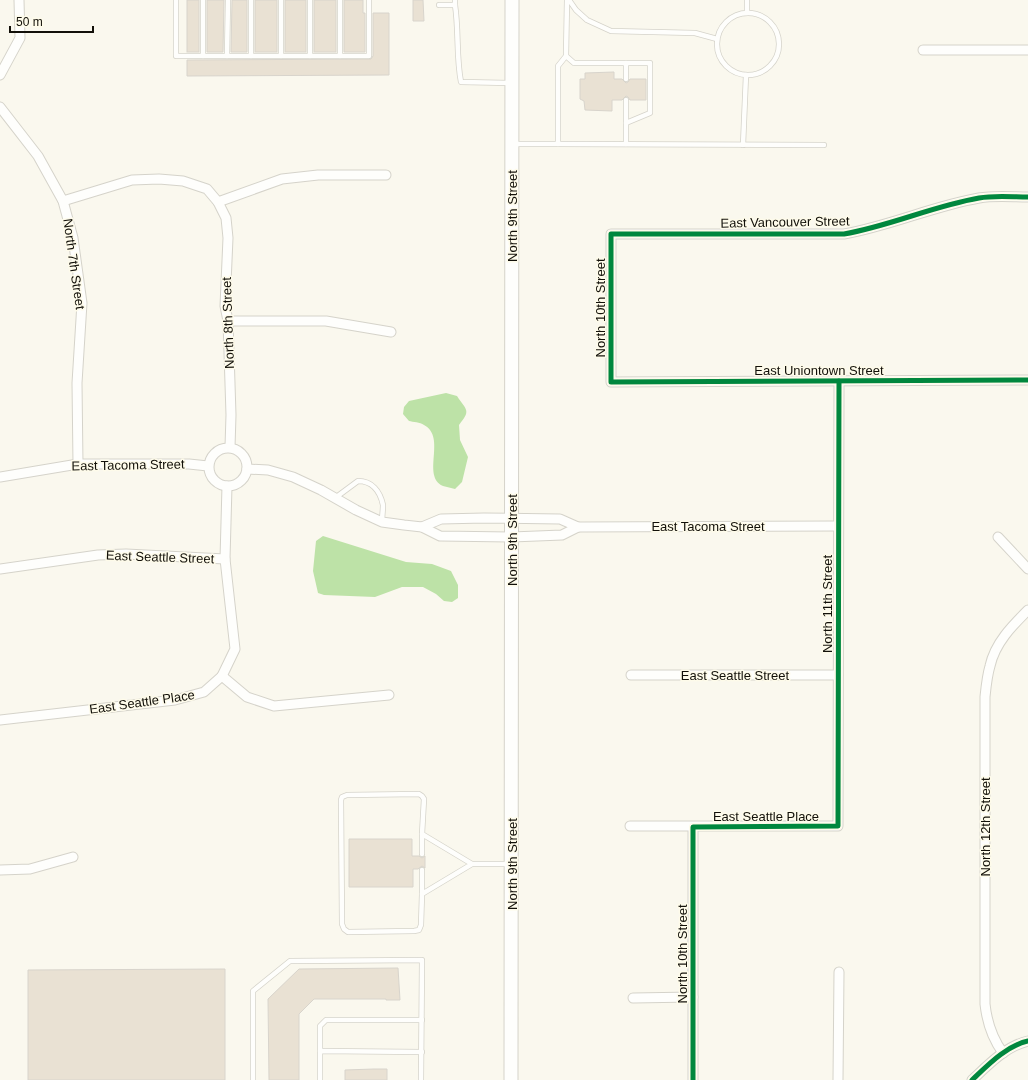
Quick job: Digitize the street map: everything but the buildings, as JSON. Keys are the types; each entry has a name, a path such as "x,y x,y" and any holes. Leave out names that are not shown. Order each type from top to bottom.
{"main road":[{"name":"North 9th Street","path":"511,1080 512,0"}],"street":[{"path":"0,75 20,38 19,0"},
{"path":"922,50 1028,50"},
{"name":"North 7th Street","path":"0,107 38,156 64,201 73,238 82,304 77,383 78,464"},
{"path":"64,201 132,180 159,179 183,181 207,189 218,202 282,179 318,175 386,175"},
{"name":"East Vancouver Street","path":"611,234 844,234 862,231 952,204 980,198 1028,197"},
{"name":"North 8th Street","path":"218,202 226,218 228,238 225,306 228,321 231,415 230,447"},
{"name":"North 10th Street","path":"611,234 611,382"},
{"path":"228,321 326,321 391,332"},
{"name":"East Uniontown Street","path":"611,382 1028,380"},
{"name":"North 11th Street","path":"838,826 839,381"},
{"path":"230,447 237,449 244,456 247,469 244,478 240,482 227,486 218,484 213,480 208,466 213,453 221,448 230,447"},
{"name":"East Tacoma Street","path":"0,477 78,464 189,464 208,466"},
{"name":"East Tacoma Street","path":"247,469 268,470 293,477 382,522 404,526 422,527 440,536 512,537 562,535 578,527"},
{"path":"227,486 225,559 235,649 222,676 247,697 274,706 389,695"},
{"name":"East Tacoma Street","path":"422,527 441,519 512,518 560,519 578,527 838,526"},
{"path":"998,537 1028,569"},
{"name":"East Seattle Street","path":"0,569 98,555 126,554 225,559"},
{"name":"North 12th Street","path":"1003,1053 995,1042 989,1027 985,1004 985,697 990,665 998,646 1013,625 1028,610"},
{"name":"East Seattle Street","path":"631,675 838,675"},
{"name":"East Seattle Place","path":"0,720 175,700 204,692 222,676"},
{"name":"East Seattle Place","path":"630,826 838,826"},
{"name":"North 10th Street","path":"693,827 693,1080"},
{"path":"0,870 30,869 72,857"},
{"path":"838,1080 839,972"},
{"path":"633,998 693,997"},
{"path":"972,1080 1003,1053 1021,1042 1028,1041"}],"lane":[{"path":"176,0 176,56 370,56 369,0"},
{"path":"203,0 203,56"},
{"path":"228,0 228,56"},
{"path":"251,56 252,0"},
{"path":"281,0 282,56"},
{"path":"310,0 310,56"},
{"path":"340,0 340,56"},
{"path":"568,0 587,20 611,31 695,33 717,39"},
{"path":"558,144 558,66 566,56 568,0"},
{"path":"747,13 748,0"},
{"path":"438,5 455,2 458,22 459,70 461,82 512,83"},
{"path":"747,13 757,14 766,18 773,25 779,43 778,53 774,62 767,69 758,74 746,75 730,70 723,64 718,55 716,45 722,27 737,15 747,13"},
{"path":"566,56 574,63 650,63 650,113 626,123"},
{"path":"626,63 626,79"},
{"path":"743,145 746,75"},
{"path":"626,100 626,144"},
{"path":"512,144 824,145"},
{"path":"335,498 358,481 370,482 374,486 382,506 382,522"},
{"path":"422,854 424,799 422,796 419,794 347,795 342,797 342,924 344,929 348,932 419,930 421,925 422,870"},
{"path":"422,834 472,864 512,864"},
{"path":"422,894 472,864"},
{"path":"253,1080 253,992 290,961 422,960 421,1080"},
{"path":"320,1080 320,1026 326,1020 422,1020"},
{"path":"320,1051 422,1052"}],"shaded area":[{"path":"446,393 457,396 466,410 465,416 459,425 460,440 468,457 462,482 455,489 443,486 437,481 434,474 434,438 431,431 422,424 409,421 403,414 404,407 409,401"},
{"path":"323,536 406,562 432,564 451,571 458,585 458,598 452,602 444,601 436,594 423,587 402,587 375,597 324,595 318,593 313,571 316,541"}],"cycle path":[{"path":"1028,197 997,196 979,198 844,234 611,234 611,382 1028,380"},
{"path":"693,1080 693,827 838,826 839,381"},
{"path":"972,1080 991,1062 1012,1047 1028,1041"}]}
